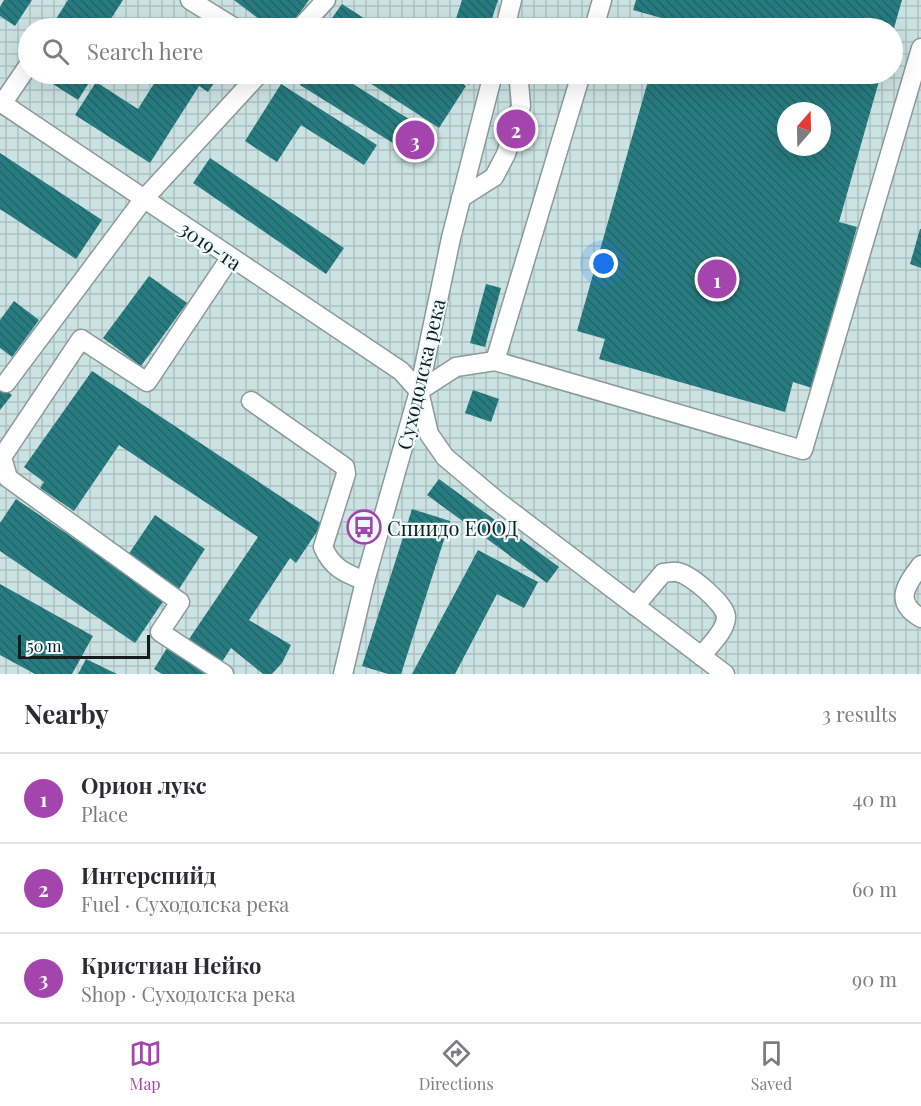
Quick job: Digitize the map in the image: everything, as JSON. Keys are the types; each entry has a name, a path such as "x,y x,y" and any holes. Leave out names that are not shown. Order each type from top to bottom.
{"street":[{"path":"190,0 219,18"},
{"path":"309,18 326,0"},
{"path":"508,18 512,0"},
{"path":"597,18 602,0"},
{"path":"724,674 496,500 445,457 429,434 419,391 456,367 495,361 803,450 917,72 921,48"},
{"path":"1,103 18,80"},
{"path":"6,383 143,200 250,84"},
{"name":"Суходолска река","path":"343,674 365,581 419,391 461,198 490,84"},
{"path":"461,198 494,177 506,154 521,106 519,84"},
{"path":"495,361 578,84"},
{"name":"3019-та","path":"1,103 401,371 419,391"},
{"path":"224,674 160,632 180,603 8,478 2,457 81,339 147,382 230,258"},
{"path":"251,401 345,467 346,474 323,547 329,560 341,572 365,581"},
{"path":"921,565 905,587 905,601 912,613 921,618"},
{"path":"636,606 663,573 676,571 690,577 721,604 726,616 723,627 701,656"}],"shaded area":[{"path":"0,0 921,0 921,674 0,674"}],"building":[{"path":"4,0 32,0 18,18 15,26 0,16 0,7"},
{"path":"68,0 123,0 111,18 57,18"},
{"path":"234,0 309,0 296,18 258,18"},
{"path":"462,0 498,0 492,18 456,18"},
{"path":"636,0 902,0 897,18 661,18 633,10"},
{"path":"342,4 364,18 332,18"},
{"path":"53,84 88,84 78,100"},
{"path":"95,84 99,84 138,109 154,84 213,84 208,92 199,86 150,163 75,115"},
{"path":"281,84 377,145 364,165 301,125 277,162 245,141"},
{"path":"353,84 436,136 420,160 300,85"},
{"path":"371,84 463,84 466,86 439,128"},
{"path":"647,84 878,84 839,222 857,227 812,388 793,382 785,412 599,359 605,339 577,331"},
{"path":"512,111 534,117 526,150 504,145"},
{"path":"0,153 102,220 76,259 0,209"},
{"path":"210,158 344,248 326,274 193,183"},
{"path":"921,229 921,268 910,264"},
{"path":"149,276 187,303 141,366 103,338"},
{"path":"486,284 501,288 485,347 470,343"},
{"path":"14,301 39,320 12,357 0,348 0,320"},
{"path":"92,371 322,524 296,563 290,558 249,620 291,645 282,663 272,674 263,674 231,648 220,665 187,642 258,537 119,445 74,511 40,488 44,482 24,467"},
{"path":"0,386 12,395 0,410"},
{"path":"473,390 499,399 491,422 465,413"},
{"path":"439,479 559,567 547,583 427,495"},
{"path":"16,499 164,600 135,643 0,551 0,523"},
{"path":"412,509 450,521 401,674 388,674 362,666"},
{"path":"155,515 205,549 179,589 128,555"},
{"path":"478,550 538,582 524,608 497,594 455,674 412,674"},
{"path":"0,584 93,636 72,674 35,674 0,655"},
{"path":"167,648 211,674 162,674 154,669"},
{"path":"86,659 117,674 78,674"}],"place":[{"name":"Интерспийд","path":"516,129"},
{"name":"Кристиан Нейко","path":"415,140"},
{"name":"Орион лукс","path":"717,279"},
{"name":"Спиидо ЕООД","path":"364,527"}]}
